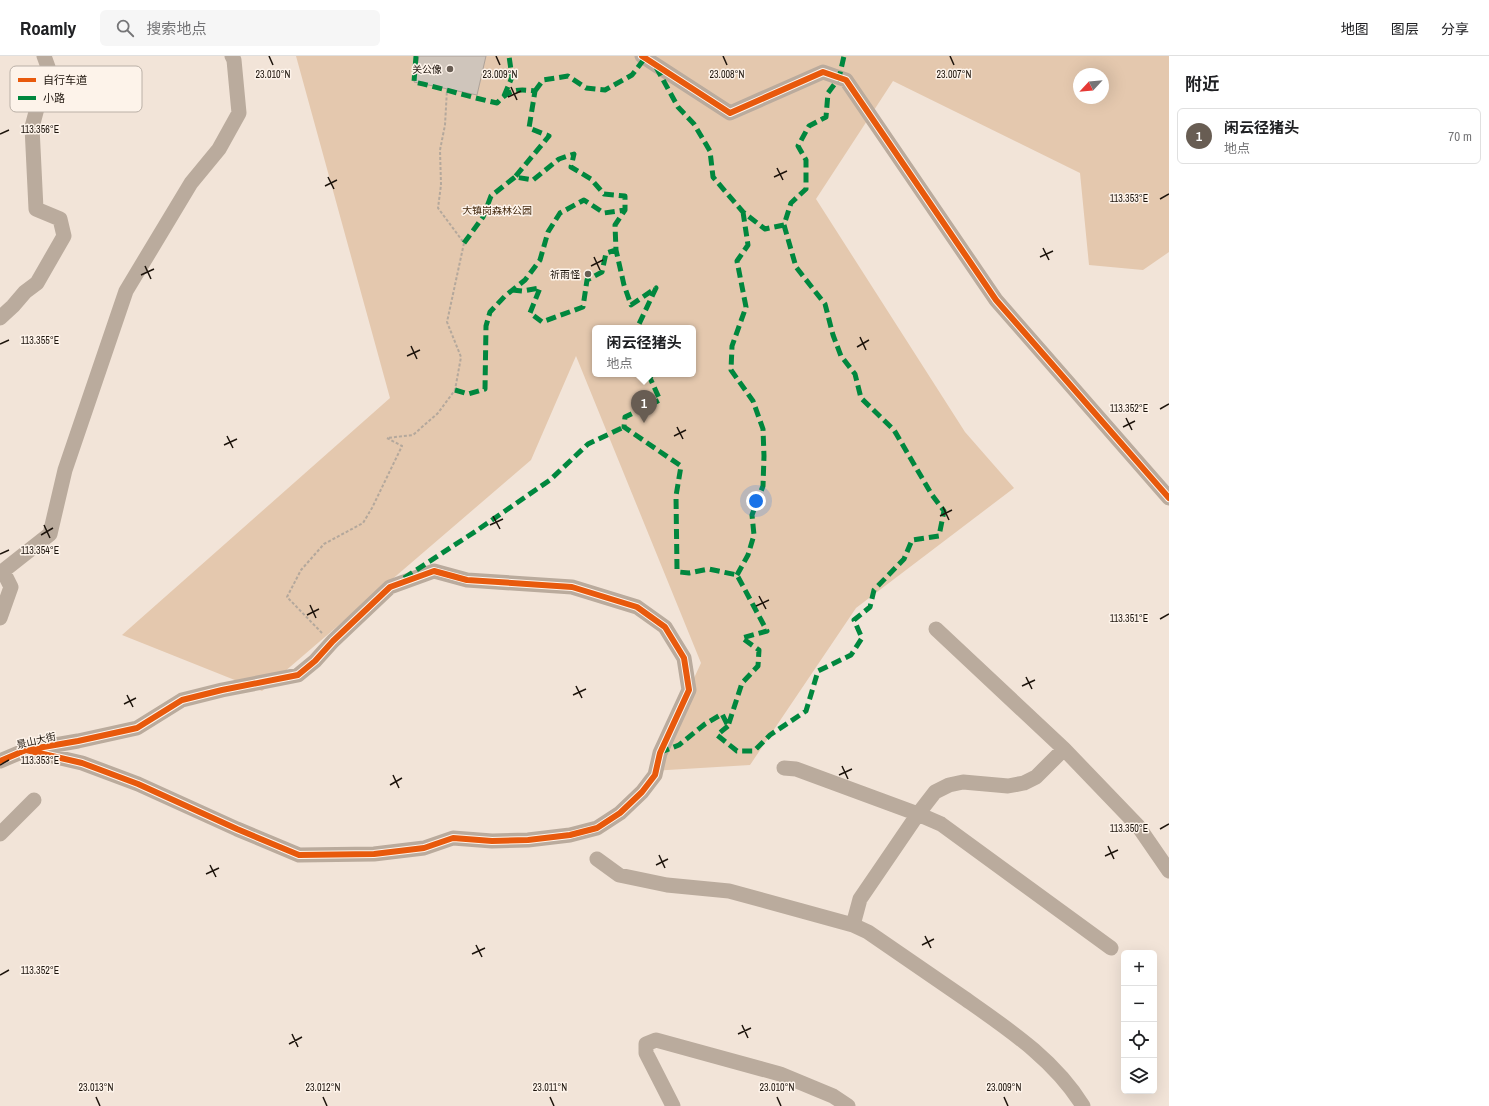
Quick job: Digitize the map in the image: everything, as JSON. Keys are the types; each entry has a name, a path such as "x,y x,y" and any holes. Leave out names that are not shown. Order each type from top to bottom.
{"street":[{"path":"44,56 48,66"},
{"path":"0,618 11,587 2,572 50,534 65,470 126,291 191,183 218,149 239,114 234,60 232,56"},
{"path":"642,56 730,113 823,72 846,80 996,300 1169,498"},
{"path":"0,318 25,292 37,283 64,236 60,219 36,209 32,127 36,112"},
{"name":"景山大街","path":"0,761 26,750 78,741 137,728 182,700 222,690 298,675 390,587 434,571 467,580 572,588 637,607 665,627 684,658 689,690 660,753 655,775 642,792 620,813 597,828 570,835 528,840 492,841 453,838 424,848 374,854 299,855 236,829 138,784 82,763 26,750"},
{"path":"936,629 1064,749 1138,826 1169,871"},
{"path":"853,925 860,899 918,814 935,792 949,785 963,782 1008,786 1024,783 1036,777 1064,749"},
{"path":"784,768 796,769 941,824 1111,948"},
{"path":"0,834 34,800"},
{"path":"598,859 619,874 668,885 729,890 853,925 868,932 1006,1027 1048,1061 1074,1092 1083,1106"},
{"path":"673,1106 646,1053 646,1044 656,1040 780,1074 833,1096 848,1106"}],"path":[{"path":"317,628 287,597 301,570 324,544 363,523 372,508 402,446 387,438 413,435 438,413 455,390 461,356 447,322 464,243 438,208 440,185 440,150 445,125 447,89"}],"green space":[{"name":"大镇岗森林公园","path":"296,56 1169,56 1169,252 1143,270 1089,265 1080,173 893,81 816,199 965,432 1014,488 856,608 750,765 651,771 701,663 576,356 531,460 262,691 122,635 390,398"}],"building":[{"name":"关公像","path":"419,56 486,56 477,95 414,82"}],"marked path":[{"path":"416,56 414,82 497,103 506,95 514,91 535,91 529,128 549,136 515,177 533,180 559,159 574,154 571,167 591,179 604,194 625,196 625,210 615,225 616,250 624,285 631,305 656,288 640,325"},
{"path":"504,96 512,77 509,56"},
{"path":"656,67 678,107 694,124 710,151 713,177 743,212 765,229 784,225 791,203 806,189 806,160 798,146 809,126 826,117 828,93 839,78 844,56"},
{"path":"535,91 543,80 568,76 586,88 605,90 632,75 645,58"},
{"path":"464,243 483,217 491,196 515,177"},
{"path":"455,390 468,394 485,389 486,326 490,312 505,296 525,280 540,260 548,232 560,213 584,200 604,213 625,210"},
{"path":"737,575 748,555 754,535 752,515 763,486 764,456 763,429 753,401 731,370 732,346 746,307 737,261 748,245 743,212"},
{"path":"728,726 717,735 737,751 754,751 770,735 806,711 818,671 851,655 862,638 854,620 870,607 874,590 904,559 912,540 939,536 944,511 932,495 894,430 861,398 855,374 841,356 833,335 825,304 796,267 784,225"},
{"path":"512,290 522,291 540,288 530,313 542,322 583,307 587,280 602,272 606,253 616,250"},
{"path":"650,377 660,400 625,417 624,427 681,466 676,496 677,569 679,572 689,573 709,569 737,575 767,631 742,638 759,650 758,666 742,683 728,726 722,714 705,724 679,745 661,752"},
{"path":"404,578 550,480 588,444 624,427"}],"cycle path":[{"path":"642,56 730,113 823,72 846,80 996,300 1169,498"},
{"path":"0,761 26,750 78,741 137,728 182,700 222,690 298,675 315,661 333,641 390,587 434,571 467,580 572,587 637,607 665,627 684,658 689,690 660,753 655,775 642,792 620,813 597,828 570,835 528,840 492,841 453,838 424,848 374,854 299,855 237,829 138,784 82,763 26,750"}],"place":[{"name":"关公像","path":"450,69"},
{"name":"祈雨怪","path":"588,274"},
{"name":"闲云径猪头","path":"644,423"}]}
